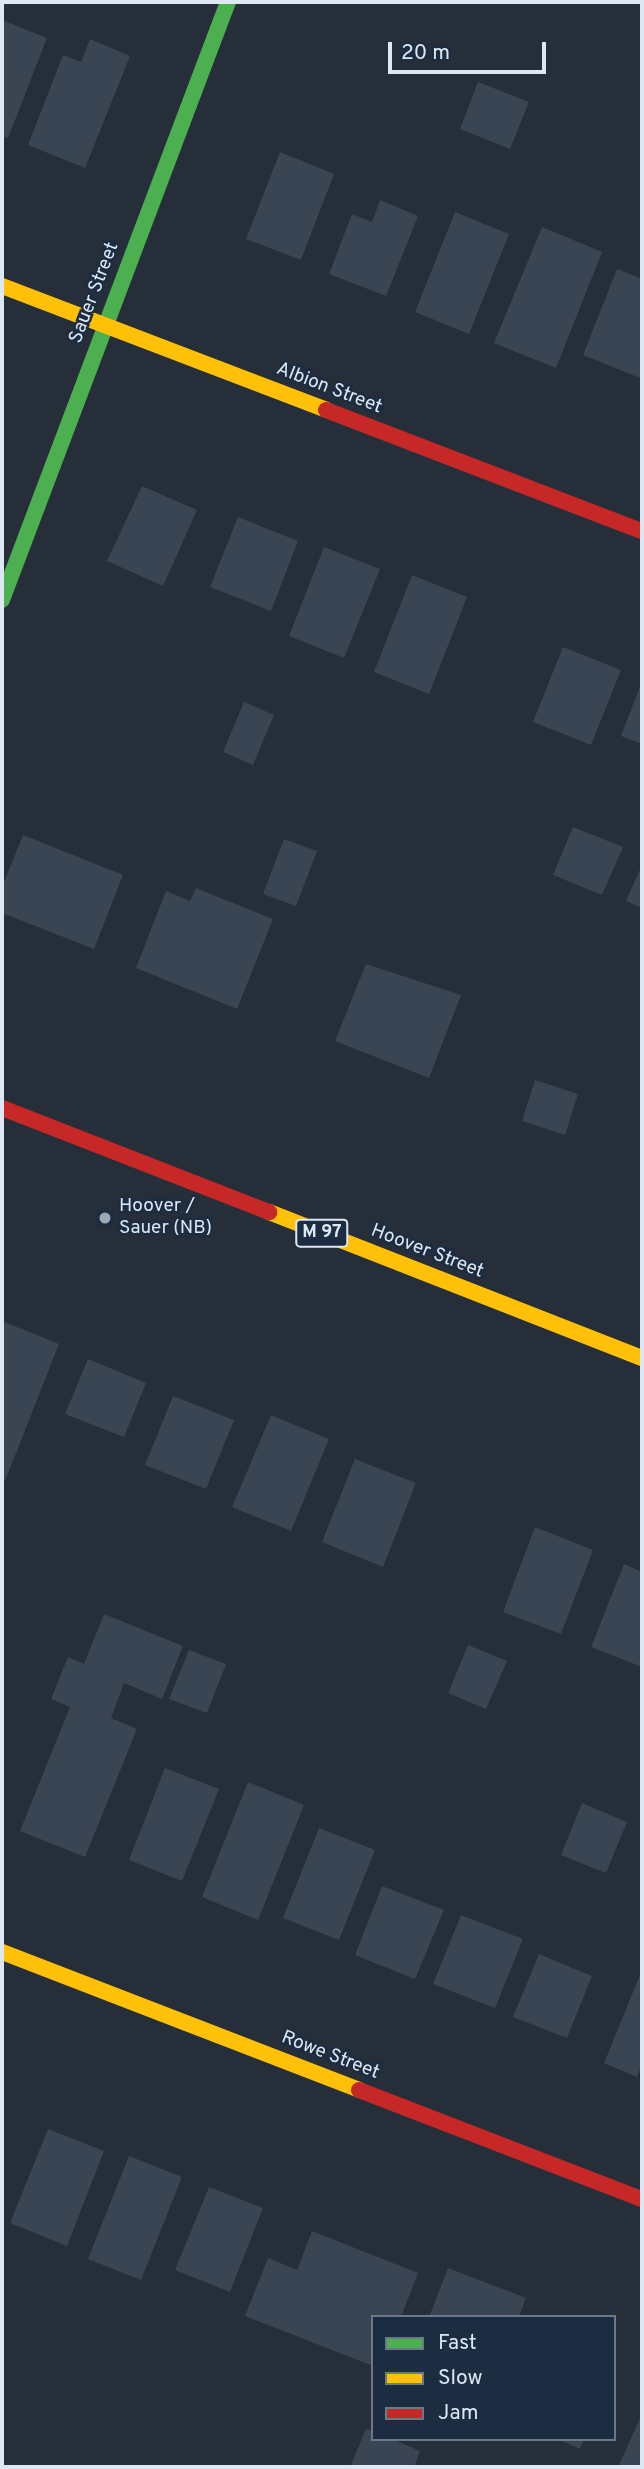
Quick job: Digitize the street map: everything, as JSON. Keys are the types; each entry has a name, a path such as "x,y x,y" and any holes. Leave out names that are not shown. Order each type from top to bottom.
{"street":[{"name":"Sauer Street","path":"2,600 228,2"},
{"name":"Albion Street","path":"2,286 642,531"},
{"name":"Hoover Street","path":"2,1108 642,1358"},
{"name":"Rowe Street","path":"2,1952 642,2199"}],"building":[{"path":"2,20 47,38 8,138 2,136"},
{"path":"90,39 130,56 85,168 28,145 63,55 81,62"},
{"path":"478,82 529,102 510,149 460,129"},
{"path":"280,152 334,174 301,260 246,239"},
{"path":"380,200 418,216 386,296 329,274 352,214 372,222"},
{"path":"455,212 509,234 469,334 415,312"},
{"path":"542,227 602,252 556,368 494,343"},
{"path":"617,269 642,279 640,378 583,355"},
{"path":"142,486 197,510 163,586 107,561"},
{"path":"238,517 298,541 271,611 210,587"},
{"path":"324,547 380,569 344,658 289,636"},
{"path":"412,575 467,597 429,694 374,672"},
{"path":"563,647 621,670 591,745 533,722"},
{"path":"642,681 642,744 621,736"},
{"path":"244,702 274,715 253,765 223,752"},
{"path":"573,827 623,847 602,895 553,875"},
{"path":"23,835 123,875 94,949 2,913 2,887"},
{"path":"284,839 317,851 296,906 263,894"},
{"path":"642,865 642,908 626,901"},
{"path":"196,888 273,919 237,1009 136,968 166,891 190,901"},
{"path":"366,964 461,995 429,1078 335,1041"},
{"path":"535,1080 578,1094 565,1135 522,1121"},
{"path":"2,1321 59,1344 5,1481 2,1480"},
{"path":"88,1359 146,1383 124,1437 65,1414"},
{"path":"173,1396 234,1420 206,1489 145,1465"},
{"path":"271,1415 329,1439 291,1531 232,1507"},
{"path":"355,1459 416,1483 383,1567 322,1542"},
{"path":"535,1527 593,1550 561,1634 503,1612"},
{"path":"624,1564 642,1572 642,1667 591,1647"},
{"path":"104,1614 183,1646 162,1699 124,1683 111,1718 137,1729 85,1857 20,1831 70,1707 51,1699 68,1657 84,1664"},
{"path":"468,1645 507,1661 486,1709 448,1693"},
{"path":"189,1650 226,1664 207,1713 169,1699"},
{"path":"165,1768 219,1789 182,1881 129,1860"},
{"path":"248,1782 304,1805 258,1920 202,1897"},
{"path":"582,1803 627,1822 606,1873 561,1855"},
{"path":"319,1828 375,1850 339,1940 283,1918"},
{"path":"382,1886 444,1910 415,1979 355,1955"},
{"path":"461,1915 523,1939 495,2008 433,1984"},
{"path":"539,1954 592,1976 567,2038 513,2017"},
{"path":"642,1970 642,2064 637,2077 604,2063"},
{"path":"48,2129 104,2151 67,2246 10,2223"},
{"path":"129,2156 182,2177 141,2280 88,2259"},
{"path":"209,2187 263,2208 230,2292 175,2270"},
{"path":"312,2231 418,2273 402,2315 371,2315 371,2365 245,2316 268,2258 297,2270"},
{"path":"448,2268 526,2298 520,2315 430,2315"},
{"path":"642,2414 642,2467 618,2467"},
{"path":"366,2429 371,2430 371,2441 397,2441 420,2451 414,2467 350,2467"},
{"path":"562,2441 583,2441 580,2449"}],"traffic: fast":[{"path":"2,600 228,2"}],"traffic: slow":[{"path":"2,286 326,410"},
{"path":"269,1212 642,1358"},
{"path":"2,1952 359,2090"}],"traffic: jam":[{"path":"326,410 642,531"},
{"path":"2,1108 269,1212"},
{"path":"359,2090 642,2199"}],"place":[{"name":"Hoover / Sauer (NB)","path":"105,1218"}]}
